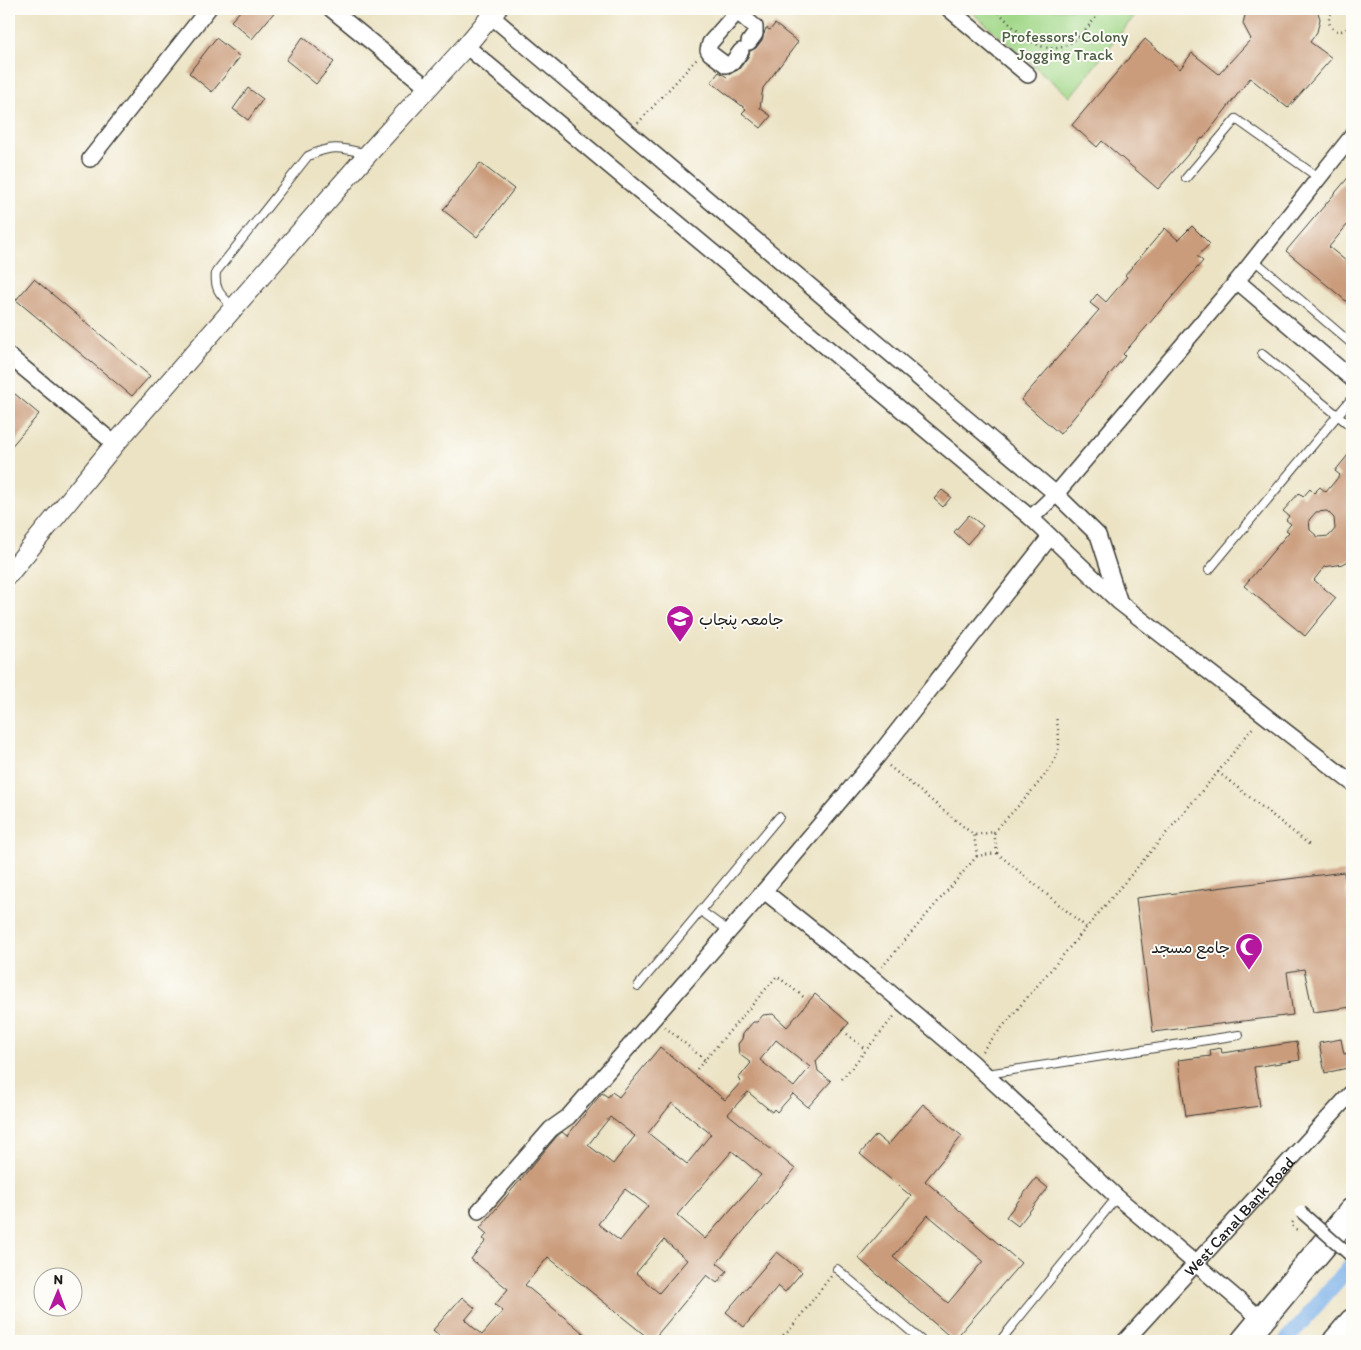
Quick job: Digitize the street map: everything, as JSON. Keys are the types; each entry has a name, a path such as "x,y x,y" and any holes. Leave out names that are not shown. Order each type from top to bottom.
{"highway":[{"path":"1244,1341 1352,1212"},
{"path":"1336,1341 1352,1322"}],"street":[{"path":"90,159 208,9"},
{"path":"331,9 428,88"},
{"path":"949,9 1028,75"},
{"path":"735,11 755,27 755,34 732,63 726,65 708,50 710,43 735,11"},
{"path":"9,574 115,444 494,12 628,133 1056,494 1098,535 1119,602"},
{"path":"466,46 1032,518 1119,602 1352,783"},
{"path":"1032,518 1056,494 1237,281 1352,136"},
{"path":"1237,281 1352,379"},
{"path":"9,356 115,444"},
{"path":"479,1211 551,1129 568,1117 730,932 877,757 1050,537"},
{"path":"764,891 873,978 987,1074 1117,1197 1196,1262 1262,1320"},
{"name":"West Canal Bank Road","path":"1125,1341 1352,1092"},
{"path":"1301,1212 1352,1257"}],"lane":[{"path":"1186,178 1236,120 1319,178"},
{"path":"234,308 218,292 215,282 216,272 308,156 323,149 338,147 368,154"},
{"path":"1254,260 1352,344"},
{"path":"1262,354 1352,427"},
{"path":"1209,570 1339,416 1352,398"},
{"path":"638,986 779,818"},
{"path":"700,911 730,932"},
{"path":"987,1074 1239,1035"},
{"path":"1000,1341 1117,1197"},
{"path":"837,1269 922,1341"}],"path":[{"path":"994,9 1028,39 1050,49 1070,44 1103,9"},
{"path":"1334,10 1344,10 1351,16 1349,26 1341,31 1332,27 1330,23 1331,14 1334,10"},
{"path":"628,133 699,56 708,50"},
{"path":"972,1062 1218,772 1262,714"},
{"path":"974,834 994,832 1051,767 1060,741 1056,716"},
{"path":"877,757 974,834 977,856"},
{"path":"1218,772 1311,846"},
{"path":"994,832 997,853 1087,927"},
{"path":"873,978 977,856 997,853"},
{"path":"697,1069 777,976 806,999"},
{"path":"842,1079 904,1004"},
{"path":"654,1018 705,1060"},
{"path":"847,1034 866,1050"},
{"path":"776,1341 788,1331 837,1269"}],"green space":[{"name":"Professors' Colony Jogging Track","path":"968,9 1140,9 1070,97"}],"building":[{"path":"242,9 277,9 252,39 231,21"},
{"path":"1251,9 1317,9 1320,19 1317,32 1310,42 1332,58 1288,108 1250,78 1203,139 1158,189 1102,141 1097,147 1072,125 1145,39 1180,69 1192,53 1219,74 1251,39 1243,24 1245,15"},
{"path":"775,24 798,42 763,88 760,108 771,116 761,128 742,113 746,109 711,82 719,72 727,77 739,69 750,51 756,48 762,40 766,28 770,30"},
{"path":"303,37 334,62 316,84 286,60"},
{"path":"216,38 240,57 212,92 189,73"},
{"path":"248,88 263,99 248,120 233,109"},
{"path":"480,163 514,189 477,237 443,210"},
{"path":"1352,173 1352,219 1329,247 1352,266 1352,306 1286,251"},
{"path":"1192,226 1210,244 1197,256 1203,261 1123,354 1125,356 1060,434 1021,400 1099,310 1090,303 1097,294 1106,302 1127,277 1125,275 1165,228 1178,240"},
{"path":"34,279 150,376 132,396 16,300"},
{"path":"15,394 39,414 9,449 9,400"},
{"path":"1352,450 1352,559 1343,564 1324,567 1314,580 1336,598 1305,636 1244,586 1289,532 1286,530 1291,524 1286,520 1289,516 1283,511 1299,493 1303,497 1310,489 1314,493 1320,487 1326,492 1340,475 1335,471","holes":["1327,511 1334,518 1335,529 1329,536 1318,537 1310,530 1309,520 1316,512"]},
{"path":"942,490 951,497 943,507 934,499"},
{"path":"969,515 983,526 967,544 954,532"},
{"name":"جامع مسجد","path":"1344,872 1352,936 1352,1007 1313,1012 1304,969 1287,972 1293,1015 1153,1032 1136,898"},
{"path":"815,994 849,1023 816,1061 818,1071 831,1081 808,1107 793,1094 777,1112 774,1109 772,1112 748,1092 728,1114 795,1169 717,1263 727,1271 717,1283 707,1275 652,1341 548,1257 525,1285 593,1341 446,1341 433,1330 462,1297 475,1308 465,1320 482,1335 503,1311 495,1305 508,1289 471,1259 486,1241 483,1239 487,1234 480,1228 557,1136 562,1132 567,1136 602,1093 608,1097 612,1092 619,1097 660,1047 725,1100 741,1082 738,1079 751,1063 739,1054 738,1044 743,1034 753,1022 757,1022 763,1015 773,1014 787,1027","holes":["776,1040 810,1067 794,1087 760,1060","672,1103 711,1134 687,1164 648,1133","610,1117 635,1136 613,1164 588,1145","732,1151 761,1175 705,1239 677,1215","625,1189 648,1206 620,1241 598,1224","664,1240 687,1260 659,1293 636,1273"]},
{"path":"1341,1039 1344,1054 1352,1052 1352,1067 1325,1073 1319,1043"},
{"path":"1297,1042 1300,1060 1254,1067 1260,1106 1186,1116 1178,1060 1211,1056 1210,1050 1221,1048 1222,1053"},
{"path":"923,1104 962,1136 925,1181 1021,1263 954,1340 858,1258 911,1196 860,1154 876,1135 888,1145","holes":["928,1215 983,1261 948,1303 893,1257"]},
{"path":"1036,1178 1048,1188 1018,1226 1006,1217"},
{"path":"777,1252 802,1272 785,1292 778,1286 744,1327 726,1312"}],"waterway":[{"path":"1286,1341 1352,1264"}],"place":[{"name":"جامعہ پنجاب","path":"680,643"},
{"name":"جامع مسجد","path":"1249,971"}]}
